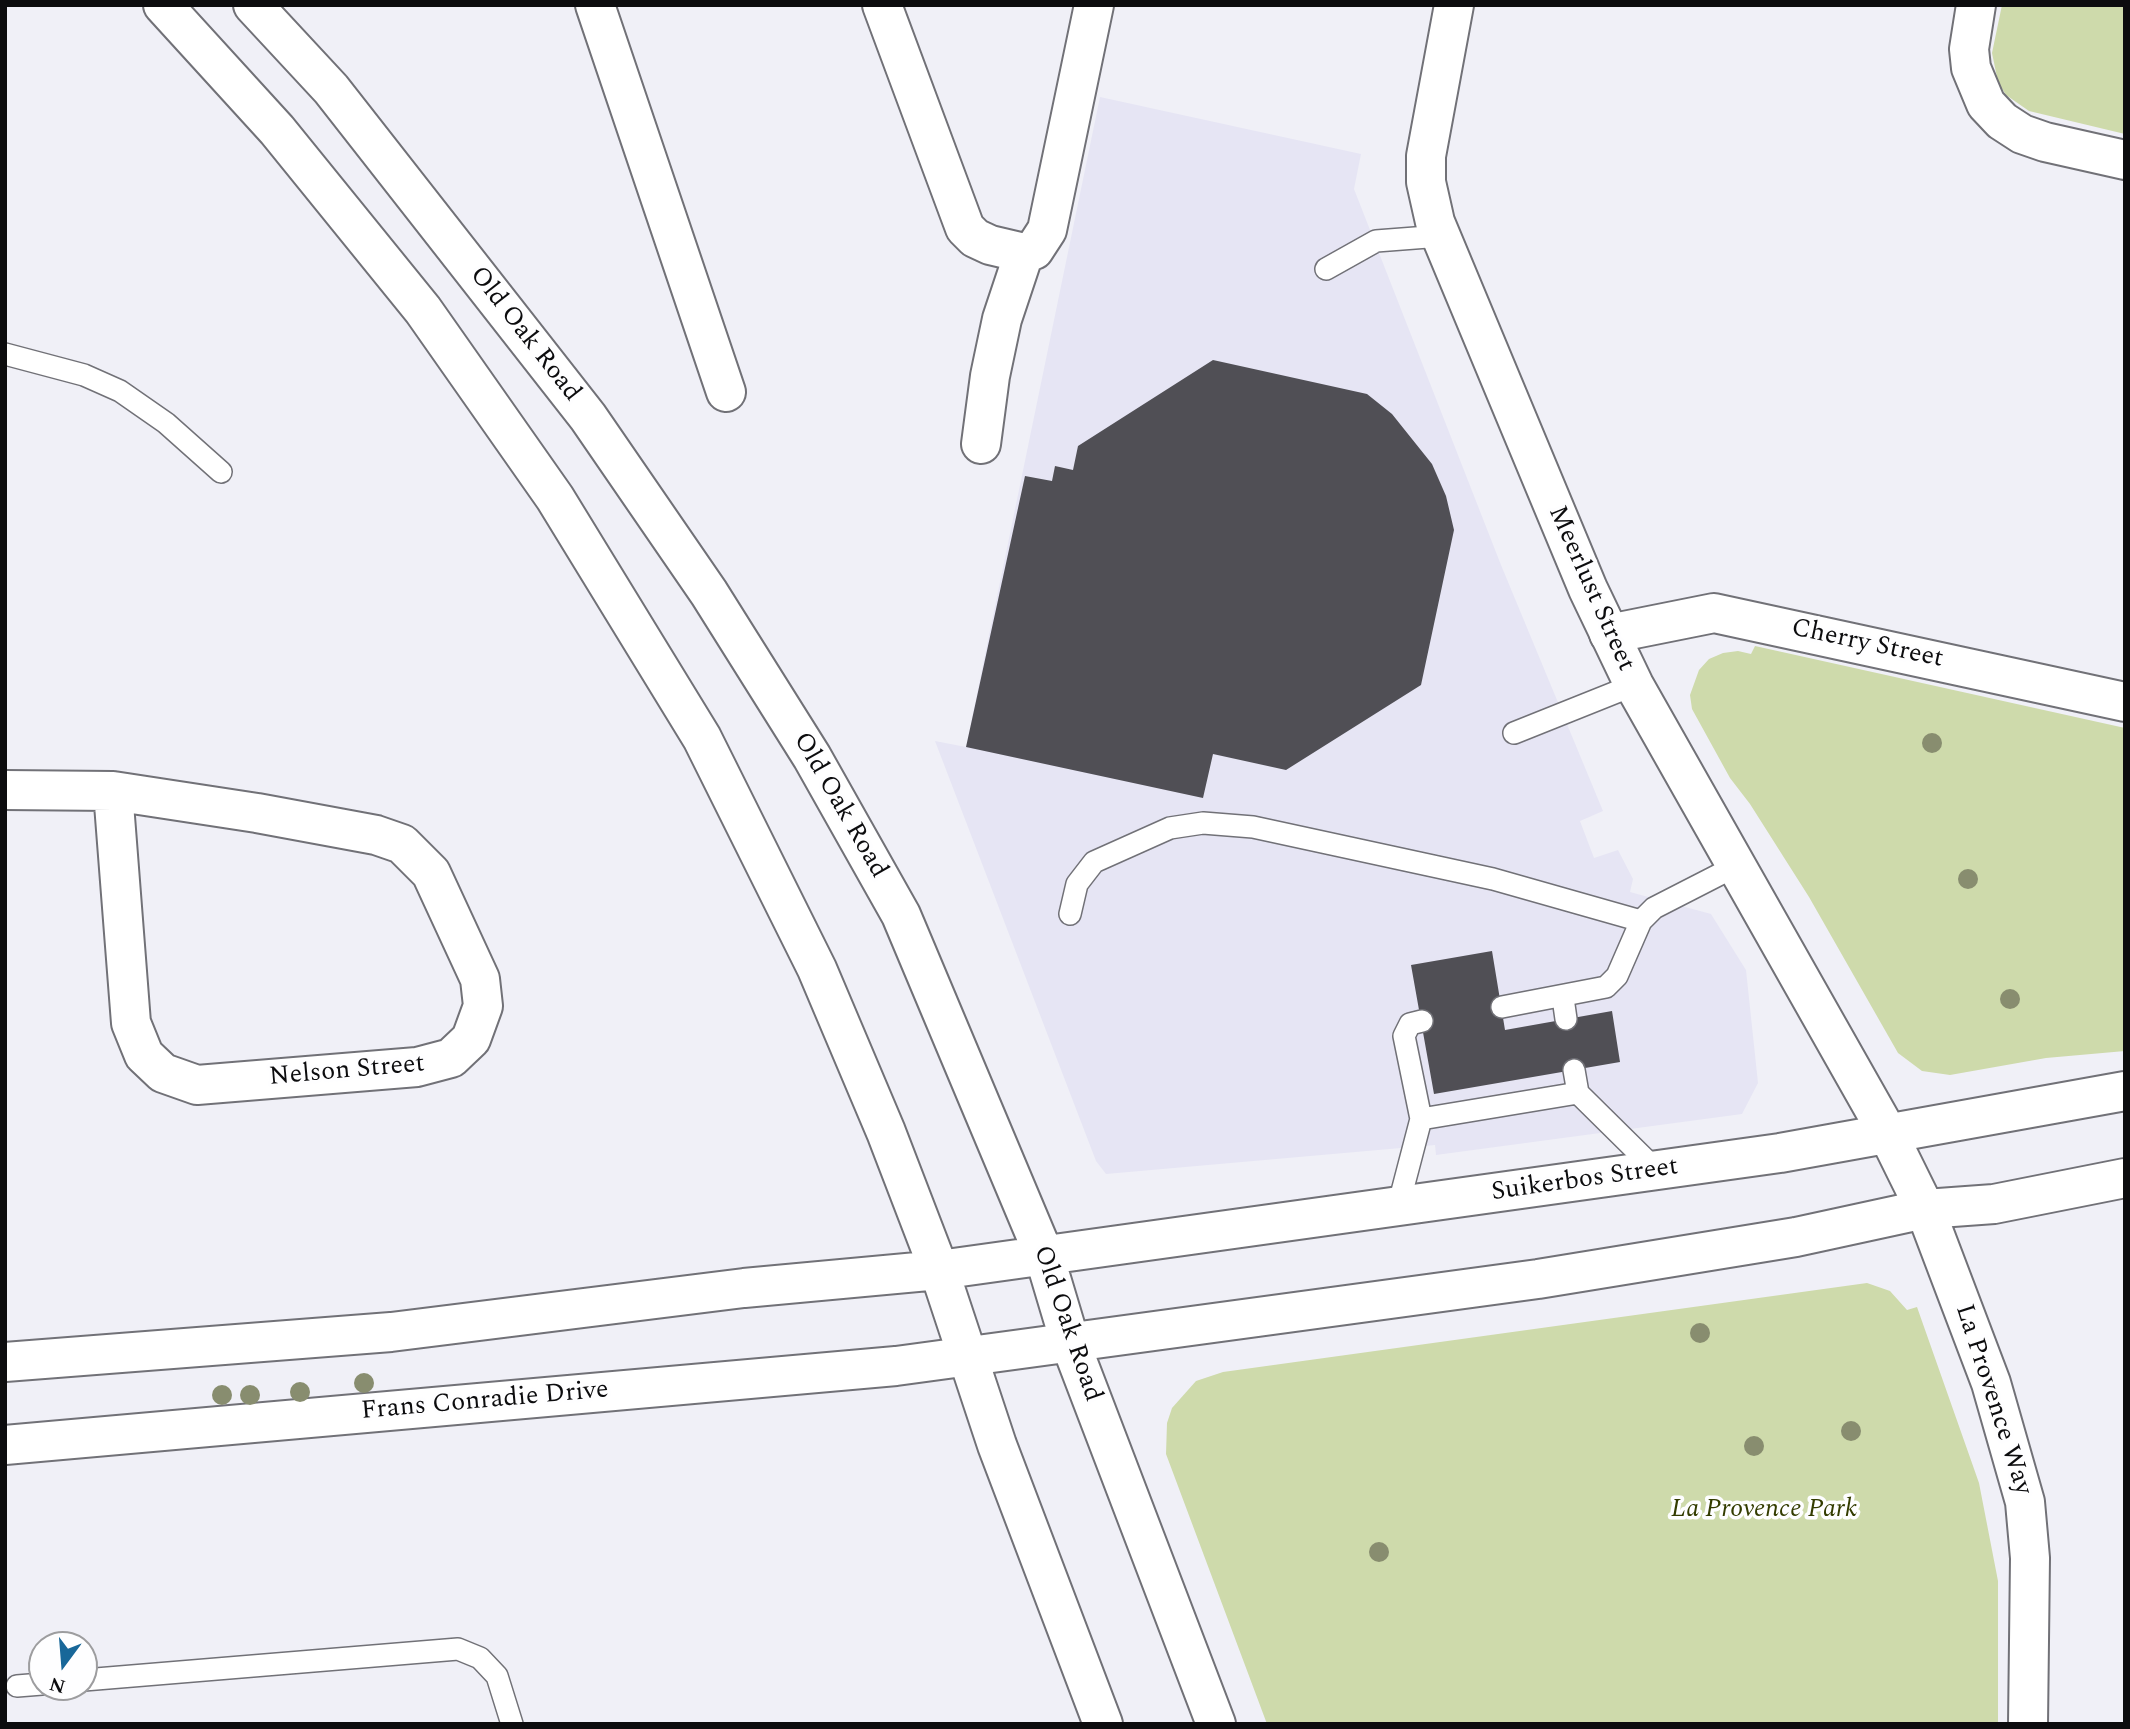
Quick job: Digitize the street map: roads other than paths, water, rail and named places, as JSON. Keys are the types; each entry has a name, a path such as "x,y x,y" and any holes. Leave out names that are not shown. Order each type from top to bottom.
{"street":[{"path":"163,5 277,130 423,310 562,509 702,738 817,970 886,1132 939,1270 965,1356 1103,1724"},
{"name":"Old Oak Road","path":"253,5 331,89 588,417 709,593 812,757 901,915 1044,1255 1070,1342 1216,1724"},
{"path":"595,5 726,392"},
{"path":"882,5 965,228 975,238 990,246 1024,253 1034,250 1047,230 1094,5"},
{"name":"Meerlust Street","path":"1454,5 1426,156 1428,194 1441,236 1609,634 1634,685 1886,1132"},
{"path":"1976,5 1969,49 1971,68 1986,104 2002,121 2022,134 2045,142 2125,160"},
{"path":"981,444 990,376 1002,319 1024,253"},
{"name":"Cherry Street","path":"1609,634 1714,613 2125,702"},
{"name":"Nelson Street","path":"5,790 113,791 257,813 376,835 402,844 431,873 480,979 483,1006 471,1039 451,1058 417,1068 197,1085 163,1073 144,1055 131,1023 113,791"},
{"name":"Suikerbos Street","path":"939,1270 1780,1153 2125,1091"},
{"name":"La Provence Way","path":"1886,1132 1925,1209 1990,1383 2025,1502 2030,1558 2028,1724"},
{"path":"1070,1342 1538,1279 1796,1237 1925,1209 1994,1204 2125,1178"},
{"path":"5,1362 391,1332 744,1288 939,1270"},
{"name":"Frans Conradie Drive","path":"5,1445 896,1366 1070,1342"}],"lane":[{"path":"1326,269 1376,241 1441,236"},
{"path":"5,355 84,375 120,391 166,423 221,472"},
{"path":"1514,733 1634,685"},
{"path":"1070,914 1077,884 1094,862 1170,828 1203,823 1253,827 1479,876 1641,921"},
{"path":"1502,1007 1563,998 1606,987 1617,976 1641,921 1654,908 1736,866"},
{"path":"1563,998 1566,1019"},
{"path":"1398,1207 1421,1119 1404,1034 1410,1024 1422,1021"},
{"path":"1574,1070 1578,1093 1657,1171"},
{"path":"1421,1119 1578,1093"},
{"path":"98,1679 458,1649 480,1658 497,1676 512,1724"},
{"path":"17,1686 28,1685"}],"park label":[{"name":"La Provence Park","path":"1764,1511"}]}
